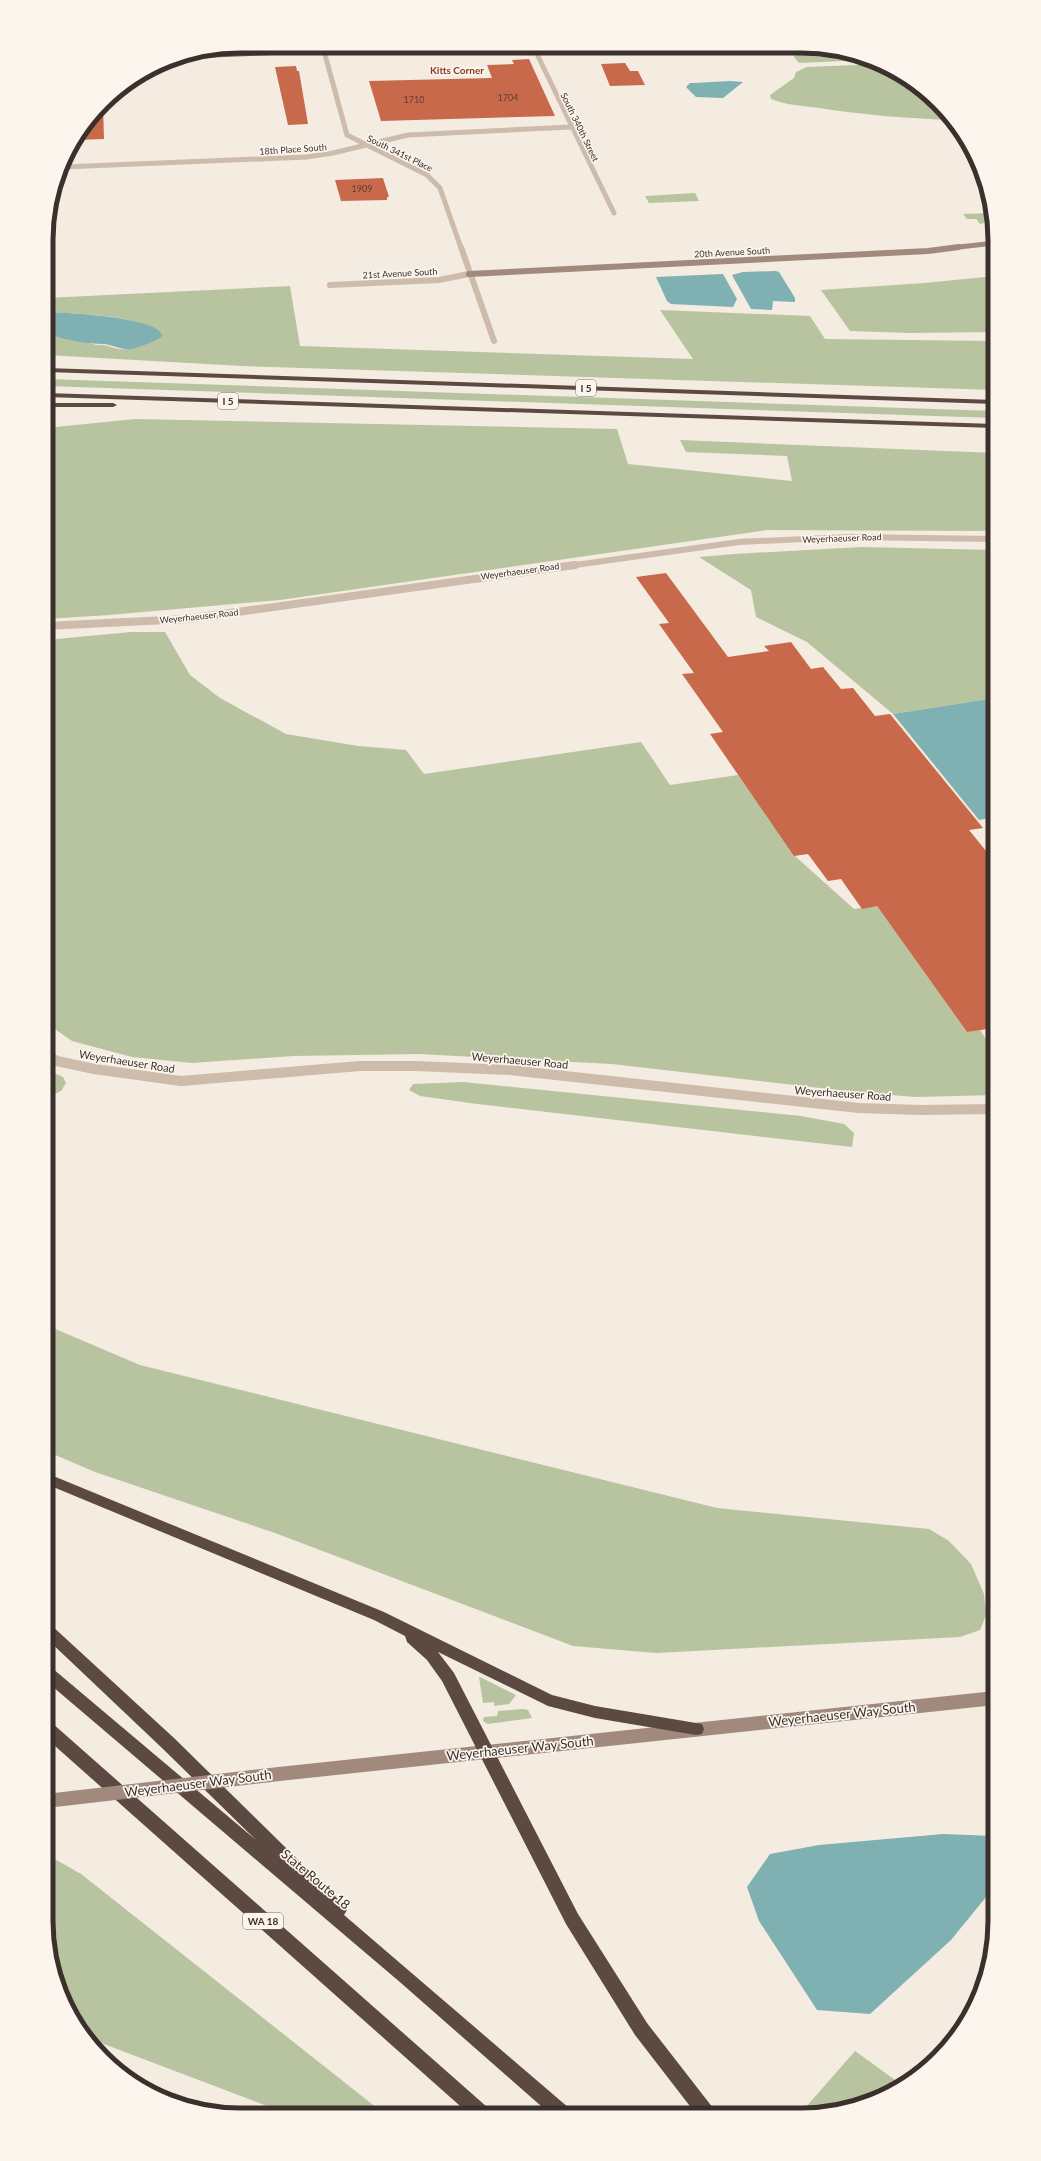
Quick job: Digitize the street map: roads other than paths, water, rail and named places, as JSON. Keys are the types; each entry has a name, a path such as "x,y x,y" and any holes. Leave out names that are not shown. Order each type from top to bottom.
{"highway":[{"path":"53,366 177,375"},
{"name":"I 5","path":"53,370 988,402"},
{"name":"I 5","path":"53,395 988,426"},
{"path":"53,404 410,407"},
{"path":"53,1481 379,1616 548,1700 595,1712 696,1730"},
{"path":"379,1616 418,1642 432,1656 448,1677 485,1752 580,1932 640,2029 702,2108"},
{"path":"53,1636 168,1743 407,1978"},
{"name":"State Route 18","path":"53,1678 407,1978 556,2108"},
{"name":"WA 18","path":"53,1734 475,2108"}],"main road":[{"path":"216,55 270,53"}],"street":[{"name":"South 341st Place","path":"325,53 345,132 350,138 427,175 437,183 494,341"},
{"name":"South 340th Street","path":"536,53 570,127 614,213"},
{"name":"18th Place South","path":"68,167 307,157 332,154 386,139 414,134 570,127"},
{"name":"20th Avenue South","path":"469,274 920,252 988,244"},
{"name":"21st Avenue South","path":"330,285 439,280 469,274"},
{"name":"Weyerhaeuser Road","path":"53,626 187,619 739,542 911,536 988,539"},
{"name":"Weyerhaeuser Road","path":"53,1058 94,1069 181,1081 360,1066 416,1066 510,1070 859,1108 920,1110 988,1109"},
{"name":"Weyerhaeuser Way South","path":"53,1801 279,1774 988,1699"}],"water":[{"path":"730,81 743,82 723,98 696,97 686,87 690,83"},
{"path":"743,272 779,272 795,298 795,302 773,301 772,310 751,309 732,275"},
{"path":"723,274 737,299 733,307 671,304 667,301 656,277"},
{"path":"53,312 129,320 157,329 163,336 147,344 131,349 60,338 53,336"},
{"path":"988,699 988,818 979,820 893,714"},
{"path":"943,1834 988,1836 988,1895 951,1940 870,2014 817,2010 759,1921 747,1887 770,1854 819,1845"}],"district":[{"name":"Kitts Corner","path":"457,70"}]}
